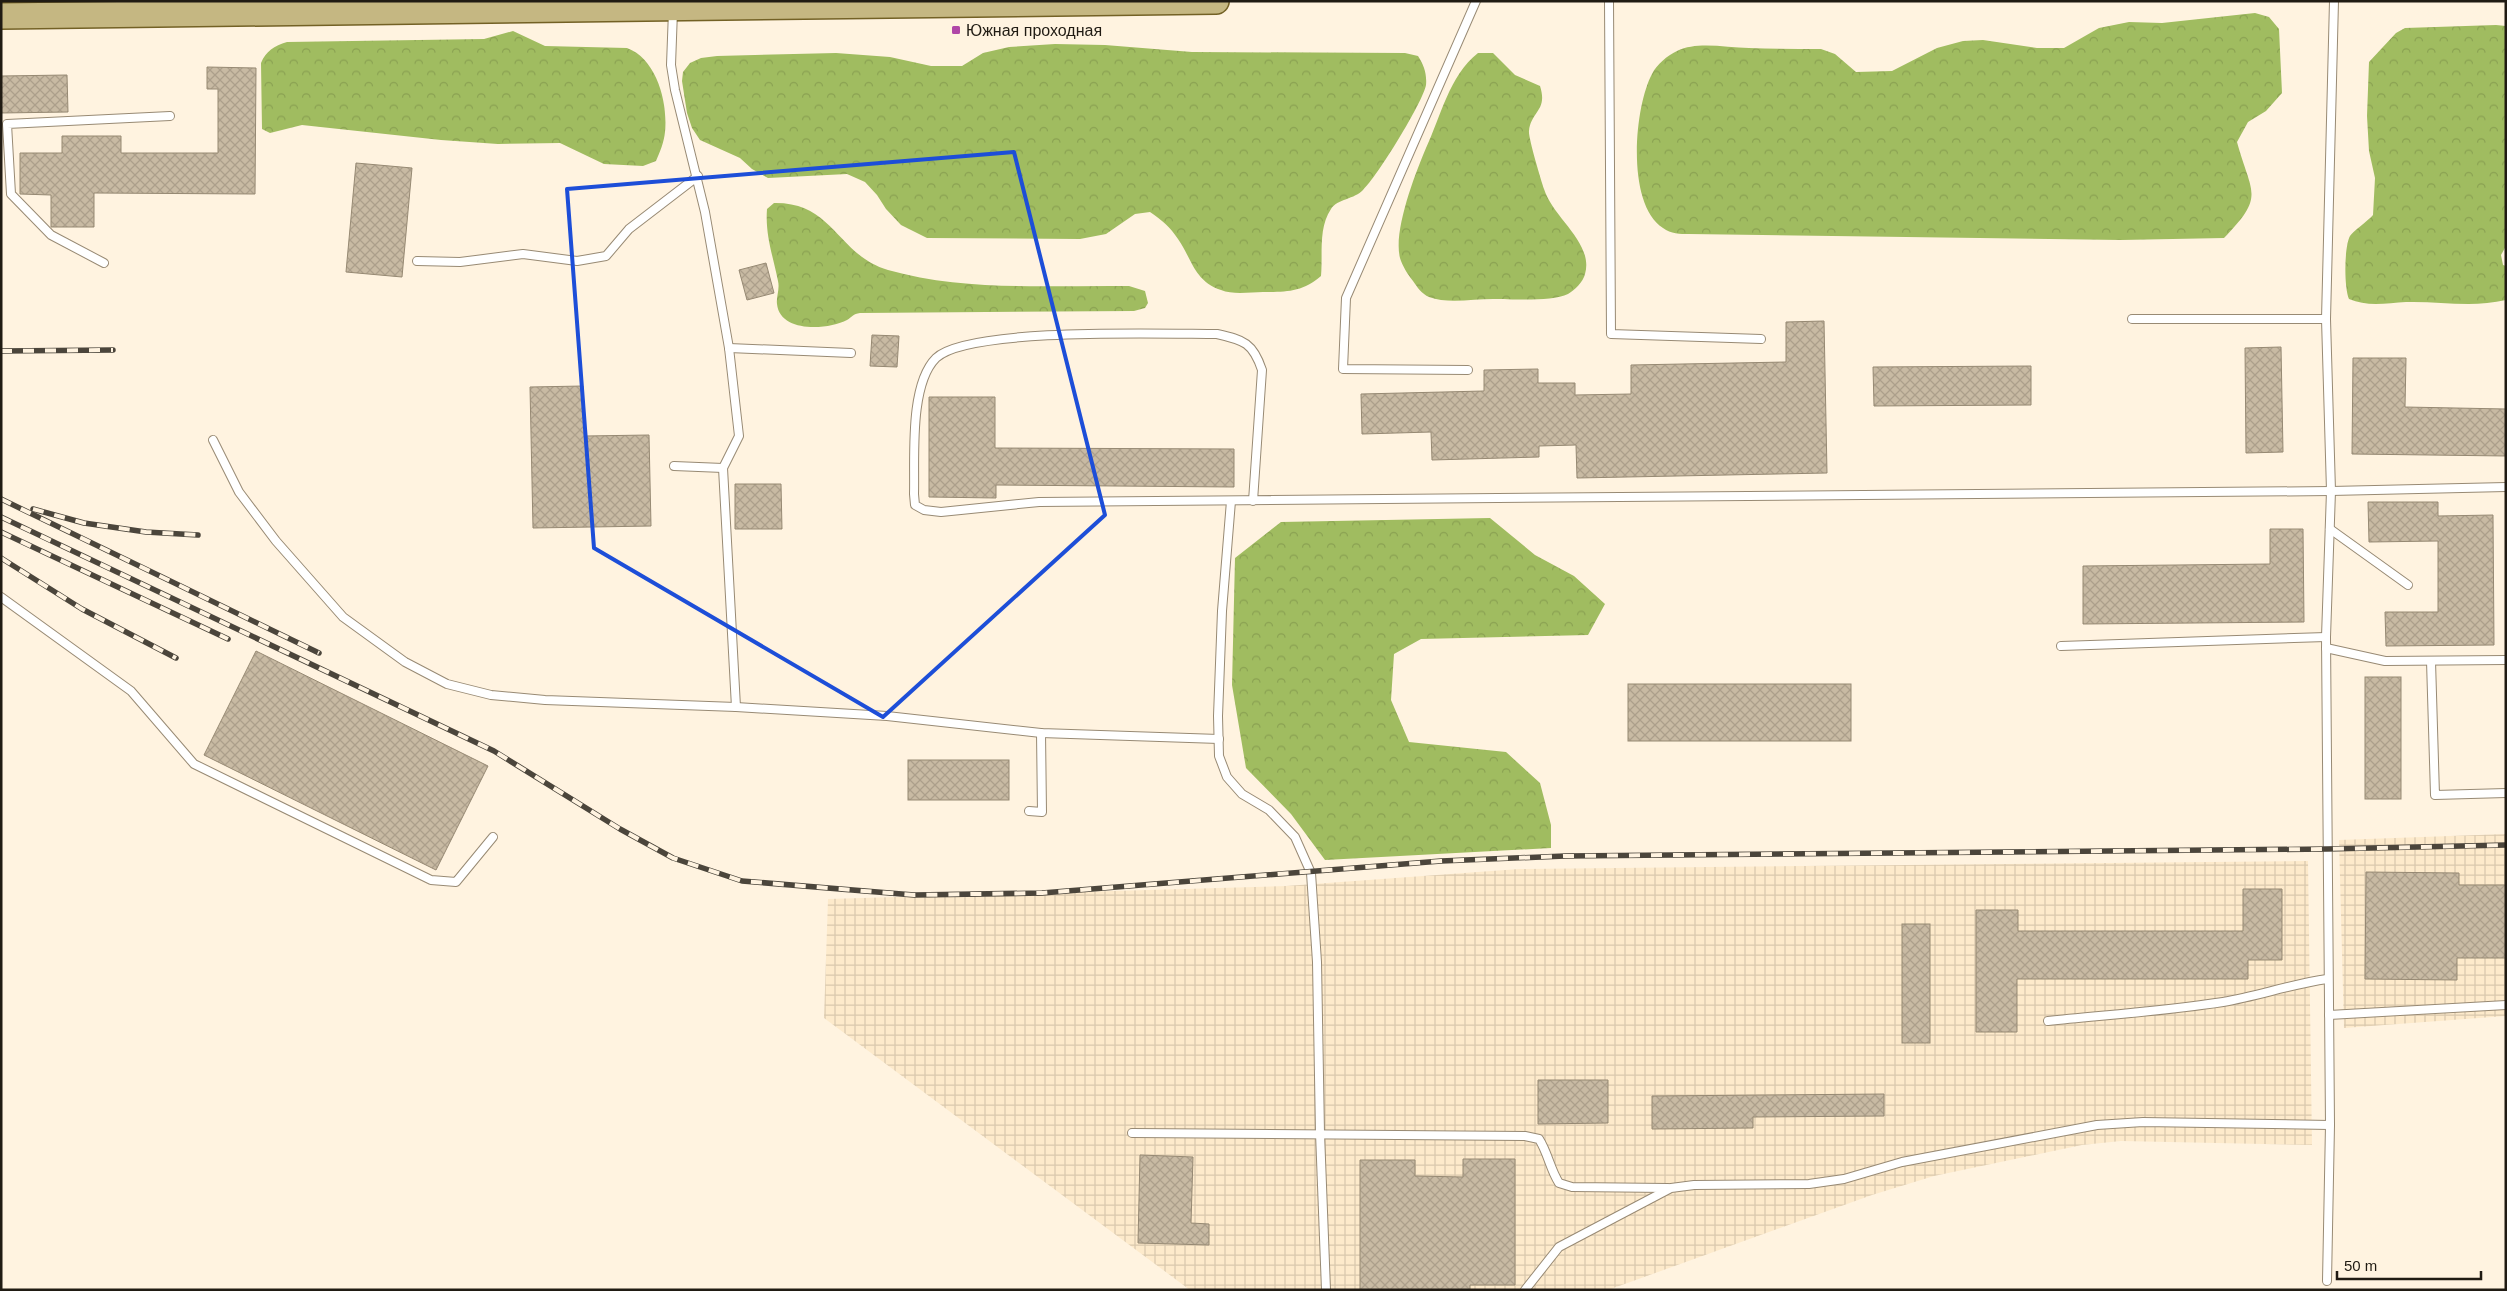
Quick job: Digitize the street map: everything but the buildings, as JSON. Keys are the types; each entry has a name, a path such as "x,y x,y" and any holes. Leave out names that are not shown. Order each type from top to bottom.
{"main road":[{"path":"1,16 673,5 1216,1"}],"lane":[{"path":"1468,370 1343,369 1346,298 1476,1"},
{"path":"1609,1 1611,334 1761,339"},
{"path":"2327,1281 2330,1125 2327,979 2326,637 2331,491 2326,319 2334,1"},
{"path":"673,5 672,65 675,90 682,125 698,176 729,348 739,436 723,468 736,707"},
{"path":"104,263 51,235 10,194 6,124 170,116"},
{"path":"418,261 460,262 523,254 576,261 606,256 629,229 698,176"},
{"path":"1,194 10,194"},
{"path":"2132,319 2326,319"},
{"path":"1254,501 1262,370 1256,351 1240,339 1217,334 1026,336 963,346 937,357 926,374 916,422 915,505 924,510 941,512 1039,502 1254,501 2331,491 2506,488"},
{"path":"729,348 851,353"},
{"path":"213,440 240,492 276,541 343,617 404,662 447,684 491,696 887,716 1041,733 1219,739"},
{"path":"674,466 723,468"},
{"path":"1231,501 1222,611 1219,756 1227,777 1242,794 1269,810 1295,837 1311,873 1317,962 1320,1133 1326,1290"},
{"path":"2330,529 2408,585"},
{"path":"1,597 131,691 194,764 422,876 431,880 456,882 493,837"},
{"path":"2061,646 2326,637"},
{"path":"2326,648 2385,661 2506,660"},
{"path":"2431,660 2436,795 2506,793"},
{"path":"1029,811 1042,812 1041,733"},
{"path":"2048,1021 2223,1002 2279,990 2302,982 2327,979"},
{"path":"2329,1014 2506,1006"},
{"path":"1132,1133 1525,1136 1539,1139 1546,1149 1552,1172 1559,1183 1572,1186 1671,1188 1694,1185 1808,1184 1844,1179 1902,1162 2097,1125 2143,1122 2330,1125"},
{"path":"1525,1290 1560,1247 1671,1188"}],"highlighted area":[{"path":"1014,152 1105,515 883,717 594,548 567,189"}],"shaded area":[{"path":"2506,834 2506,1016 2344,1028 2339,840"},
{"path":"2308,861 2312,1145 2121,1141 2082,1145 1934,1176 1872,1195 1608,1290 1190,1290 824,1018 828,899 1286,886 1519,869"}],"green space":[{"path":"2255,13 2269,17 2279,29 2282,93 2266,111 2248,122 2237,142 2252,193 2246,212 2224,238 2121,240 1679,234 1663,228 1651,216 1643,199 1637,155 1641,109 1646,89 1654,70 1659,64 1673,53 1685,48 1703,46 1821,49 1835,54 1856,72 1892,71 1937,48 1963,41 1983,40 2037,48 2064,48 2099,28 2129,22 2162,23"},
{"path":"2506,26 2506,246 2501,255 2503,265 2506,266 2506,300 2481,304 2406,302 2377,304 2349,299 2346,277 2348,241 2350,236 2373,215 2375,178 2369,151 2367,116 2369,62 2396,33 2405,28"},
{"path":"513,31 545,46 627,48 646,62 658,83 665,108 664,136 656,161 643,166 604,164 560,143 498,144 441,140 302,125 270,133 262,129 261,63 268,52 274,47 287,42 484,39"},
{"path":"1055,44 1105,45 1192,52 1405,53 1418,56 1425,70 1426,85 1417,107 1370,182 1360,193 1337,203 1327,216 1322,242 1321,276 1308,285 1294,290 1242,293 1226,292 1205,281 1195,269 1172,231 1150,212 1135,214 1106,234 1080,239 927,238 901,225 865,182 847,174 768,178 752,169 740,158 700,140 692,128 687,113 682,81 683,72 690,63 701,58 717,56 836,53 890,57 931,66 962,66 983,53 1009,47"},
{"path":"1478,53 1493,53 1515,75 1540,86 1542,94 1541,106 1530,124 1529,135 1544,189 1555,210 1578,241 1584,252 1586,263 1585,274 1582,280 1576,288 1561,297 1521,300 1452,301 1436,299 1426,296 1420,290 1407,273 1401,261 1399,247 1402,218 1416,172 1453,85 1468,62"},
{"path":"774,203 794,205 810,211 823,220 857,253 871,263 888,270 947,282 977,284 1008,286 1129,286 1145,291 1148,303 1145,308 1134,311 860,313 847,320 828,326 806,327 787,320 780,313 777,304 778,284 768,237 767,219 767,209"},
{"path":"1490,518 1535,555 1574,576 1605,604 1588,635 1421,639 1394,654 1391,700 1409,742 1506,752 1540,783 1551,825 1551,848 1325,860 1291,814 1246,768 1232,685 1235,558 1281,522"}],"railway":[{"path":"1,351 113,350"},
{"path":"1,499 319,653"},
{"path":"33,509 84,523 146,532 198,535"},
{"path":"1,517 494,751 620,829 673,858 742,881 914,895 1042,893 1441,861 1565,856 2327,849 2506,845"},
{"path":"1,532 228,639"},
{"path":"1,558 82,609 176,658"}],"place":[{"name":"Южная проходная","path":"956,30"}]}
